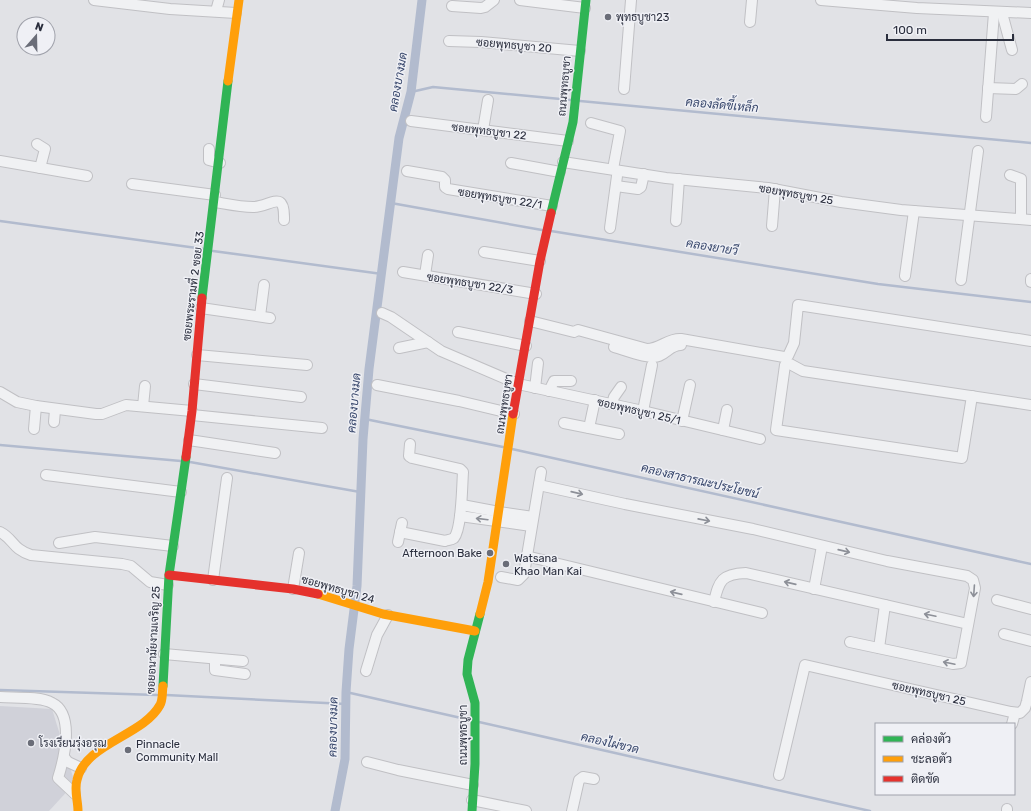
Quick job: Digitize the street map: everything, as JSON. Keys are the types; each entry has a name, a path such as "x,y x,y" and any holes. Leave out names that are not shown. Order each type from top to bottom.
{"street":[{"path":"94,0 170,4 236,13"},
{"path":"216,11 219,0"},
{"name":"ซอยพระรามที่ 2 ซอย 33","path":"168,584 192,413 201,308 208,263 236,13 239,0"},
{"path":"452,6 481,8 485,7 494,0"},
{"path":"520,0 554,9 585,4"},
{"path":"624,89 631,0"},
{"path":"750,22 752,0"},
{"path":"821,0 998,13 1031,13"},
{"name":"ถนนพุทธบูชา","path":"470,808 475,764 476,703 469,681 467,667 488,582 509,452 518,384 536,294 540,261 573,122 585,4"},
{"path":"998,13 1012,50"},
{"path":"986,117 988,88 998,13"},
{"name":"ซอยพุทธบูชา 20","path":"449,41 481,42 580,51"},
{"path":"988,88 1016,89 1022,84"},
{"path":"484,130 488,100"},
{"name":"ซอยพุทธบูชา 22","path":"411,121 568,141"},
{"path":"591,123 620,131 610,228"},
{"path":"37,144 44,149 40,168"},
{"path":"209,149 209,160 220,163"},
{"path":"961,280 968,215 978,151"},
{"path":"0,161 87,176"},
{"name":"ซอยพุทธบูชา 25","path":"563,162 616,177 644,174 774,189 841,202 914,211 1026,220"},
{"path":"512,163 560,172"},
{"name":"ซอยพุทธบูชา 22/1","path":"407,171 442,177 445,180 445,187 448,189 552,206"},
{"path":"616,177 638,189 641,187 644,174"},
{"path":"1010,176 1021,180 1026,220"},
{"path":"676,221 679,179"},
{"path":"132,184 252,207 272,201 278,202 282,204 284,208 284,220"},
{"path":"772,226 774,189"},
{"path":"905,276 914,211"},
{"path":"484,252 540,261"},
{"path":"426,275 428,255"},
{"name":"ซอยพุทธบูชา 22/3","path":"404,272 536,294"},
{"path":"201,308 265,317 264,285"},
{"path":"972,396 962,458 776,430 786,361 794,343 798,305 1031,341"},
{"name":"ซอยพุทธบูชา 25/1","path":"382,313 391,317 428,342 476,367 518,384 595,400 760,439"},
{"path":"530,321 574,332 578,330 647,349 658,347 675,338 786,361 803,371 1031,405"},
{"path":"458,332 526,346"},
{"path":"399,348 428,342"},
{"path":"197,355 307,365"},
{"path":"535,388 538,363"},
{"path":"643,411 652,365"},
{"path":"549,391 554,381 571,381"},
{"path":"194,384 301,397"},
{"path":"377,385 459,400 514,414"},
{"path":"682,420 690,385"},
{"path":"143,406 145,386"},
{"path":"612,404 614,397 621,387"},
{"path":"0,392 17,402 55,410 102,414 126,405 143,406 322,428"},
{"path":"589,428 595,400"},
{"path":"34,429 36,406"},
{"path":"54,422 55,410"},
{"path":"723,430 727,410"},
{"path":"564,423 619,434"},
{"path":"188,440 224,444 275,453"},
{"path":"398,542 401,527 449,540 455,535 462,505 463,472 460,469 412,458 409,456 410,444"},
{"path":"501,577 518,580 522,579 541,472"},
{"path":"46,475 181,492"},
{"path":"213,580 227,478"},
{"path":"538,485 753,529 887,561 967,576 973,580 975,588 961,663 957,665 850,642"},
{"path":"462,505 498,516"},
{"path":"460,516 498,516 532,521"},
{"path":"0,532 6,535 18,550 30,555 122,564 131,566 150,582 168,584"},
{"path":"59,543 95,537 173,546"},
{"path":"814,589 822,546"},
{"path":"294,589 299,553"},
{"path":"526,556 762,613"},
{"path":"714,602 720,582 732,574 746,573 968,624"},
{"name":"ซอยพุทธบูชา 24","path":"168,584 213,580 294,589 320,595 385,615 475,631"},
{"name":"ซอยอนามัยงามเจริญ 25","path":"81,768 93,756 144,721 158,708 161,703 168,584"},
{"path":"997,600 1031,609"},
{"path":"879,648 885,605"},
{"path":"366,671 385,615"},
{"path":"1004,634 1031,641"},
{"path":"164,654 243,661"},
{"path":"215,659 215,670 245,674"},
{"name":"ซอยพุทธบูชา 25","path":"779,775 804,665 1015,713"},
{"path":"1012,723 1015,713 1020,713 1025,708 1031,682"},
{"path":"0,697 52,702 59,707 65,720 64,757 58,778 75,794"},
{"path":"64,757 68,762 81,768 75,794 78,811"},
{"path":"367,762 398,770 473,785"},
{"path":"572,811 579,780 583,777 594,780"},
{"path":"470,808 526,811"}],"shaded area":[{"name":"โรงเรียนรุ่งอรุณ","path":"0,706 52,709 73,777 72,786 49,811 0,811"}],"waterway":[{"name":"คลองบางมด","path":"335,811 345,759 346,692 349,649 357,586 363,439 369,369 399,138 411,92 422,0"},
{"name":"คลองลัดขี้เหล็ก","path":"411,92 433,87 571,100"},
{"name":"คลองลัดขี้เหล็ก","path":"580,101 1031,143"},
{"name":"คลองยายวี","path":"391,203 542,230"},
{"path":"0,221 204,249"},
{"name":"คลองยายวี","path":"551,231 878,284 1031,302"},
{"path":"213,251 382,274"},
{"name":"คลองสาธารณะประโยชน์","path":"365,419 503,447"},
{"path":"0,445 181,461"},
{"name":"คลองสาธารณะประโยชน์","path":"512,449 1031,564"},
{"path":"190,462 360,492"},
{"path":"0,690 157,695"},
{"name":"คลองไผ่ขวด","path":"346,692 470,720"},
{"path":"166,695 346,704"},
{"name":"คลองไผ่ขวด","path":"479,722 870,811"}],"traffic: fast":[{"path":"551,213 573,122 586,0"},
{"path":"202,298 228,81"},
{"path":"163,686 169,575 186,457"},
{"path":"472,811 475,764 475,703 467,674 468,660 480,614"}],"traffic: slow":[{"path":"228,81 239,0"},
{"path":"480,614 488,582 513,414"},
{"path":"318,594 383,614 475,631"},
{"path":"78,811 76,784 82,767 102,748 141,725 152,716 161,703 163,686"}],"traffic: jam":[{"path":"513,414 540,261 551,213"},
{"path":"186,457 192,411 202,298"},
{"path":"169,575 293,589 318,594"}],"place":[{"name":"พุทธบูชา23","path":"608,17"},
{"name":"Afternoon Bake","path":"490,553"},
{"name":"Watsana Khao Man Kai","path":"506,564"},
{"name":"โรงเรียนรุ่งอรุณ","path":"31,743"},
{"name":"Pinnacle Community Mall","path":"128,750"}]}
